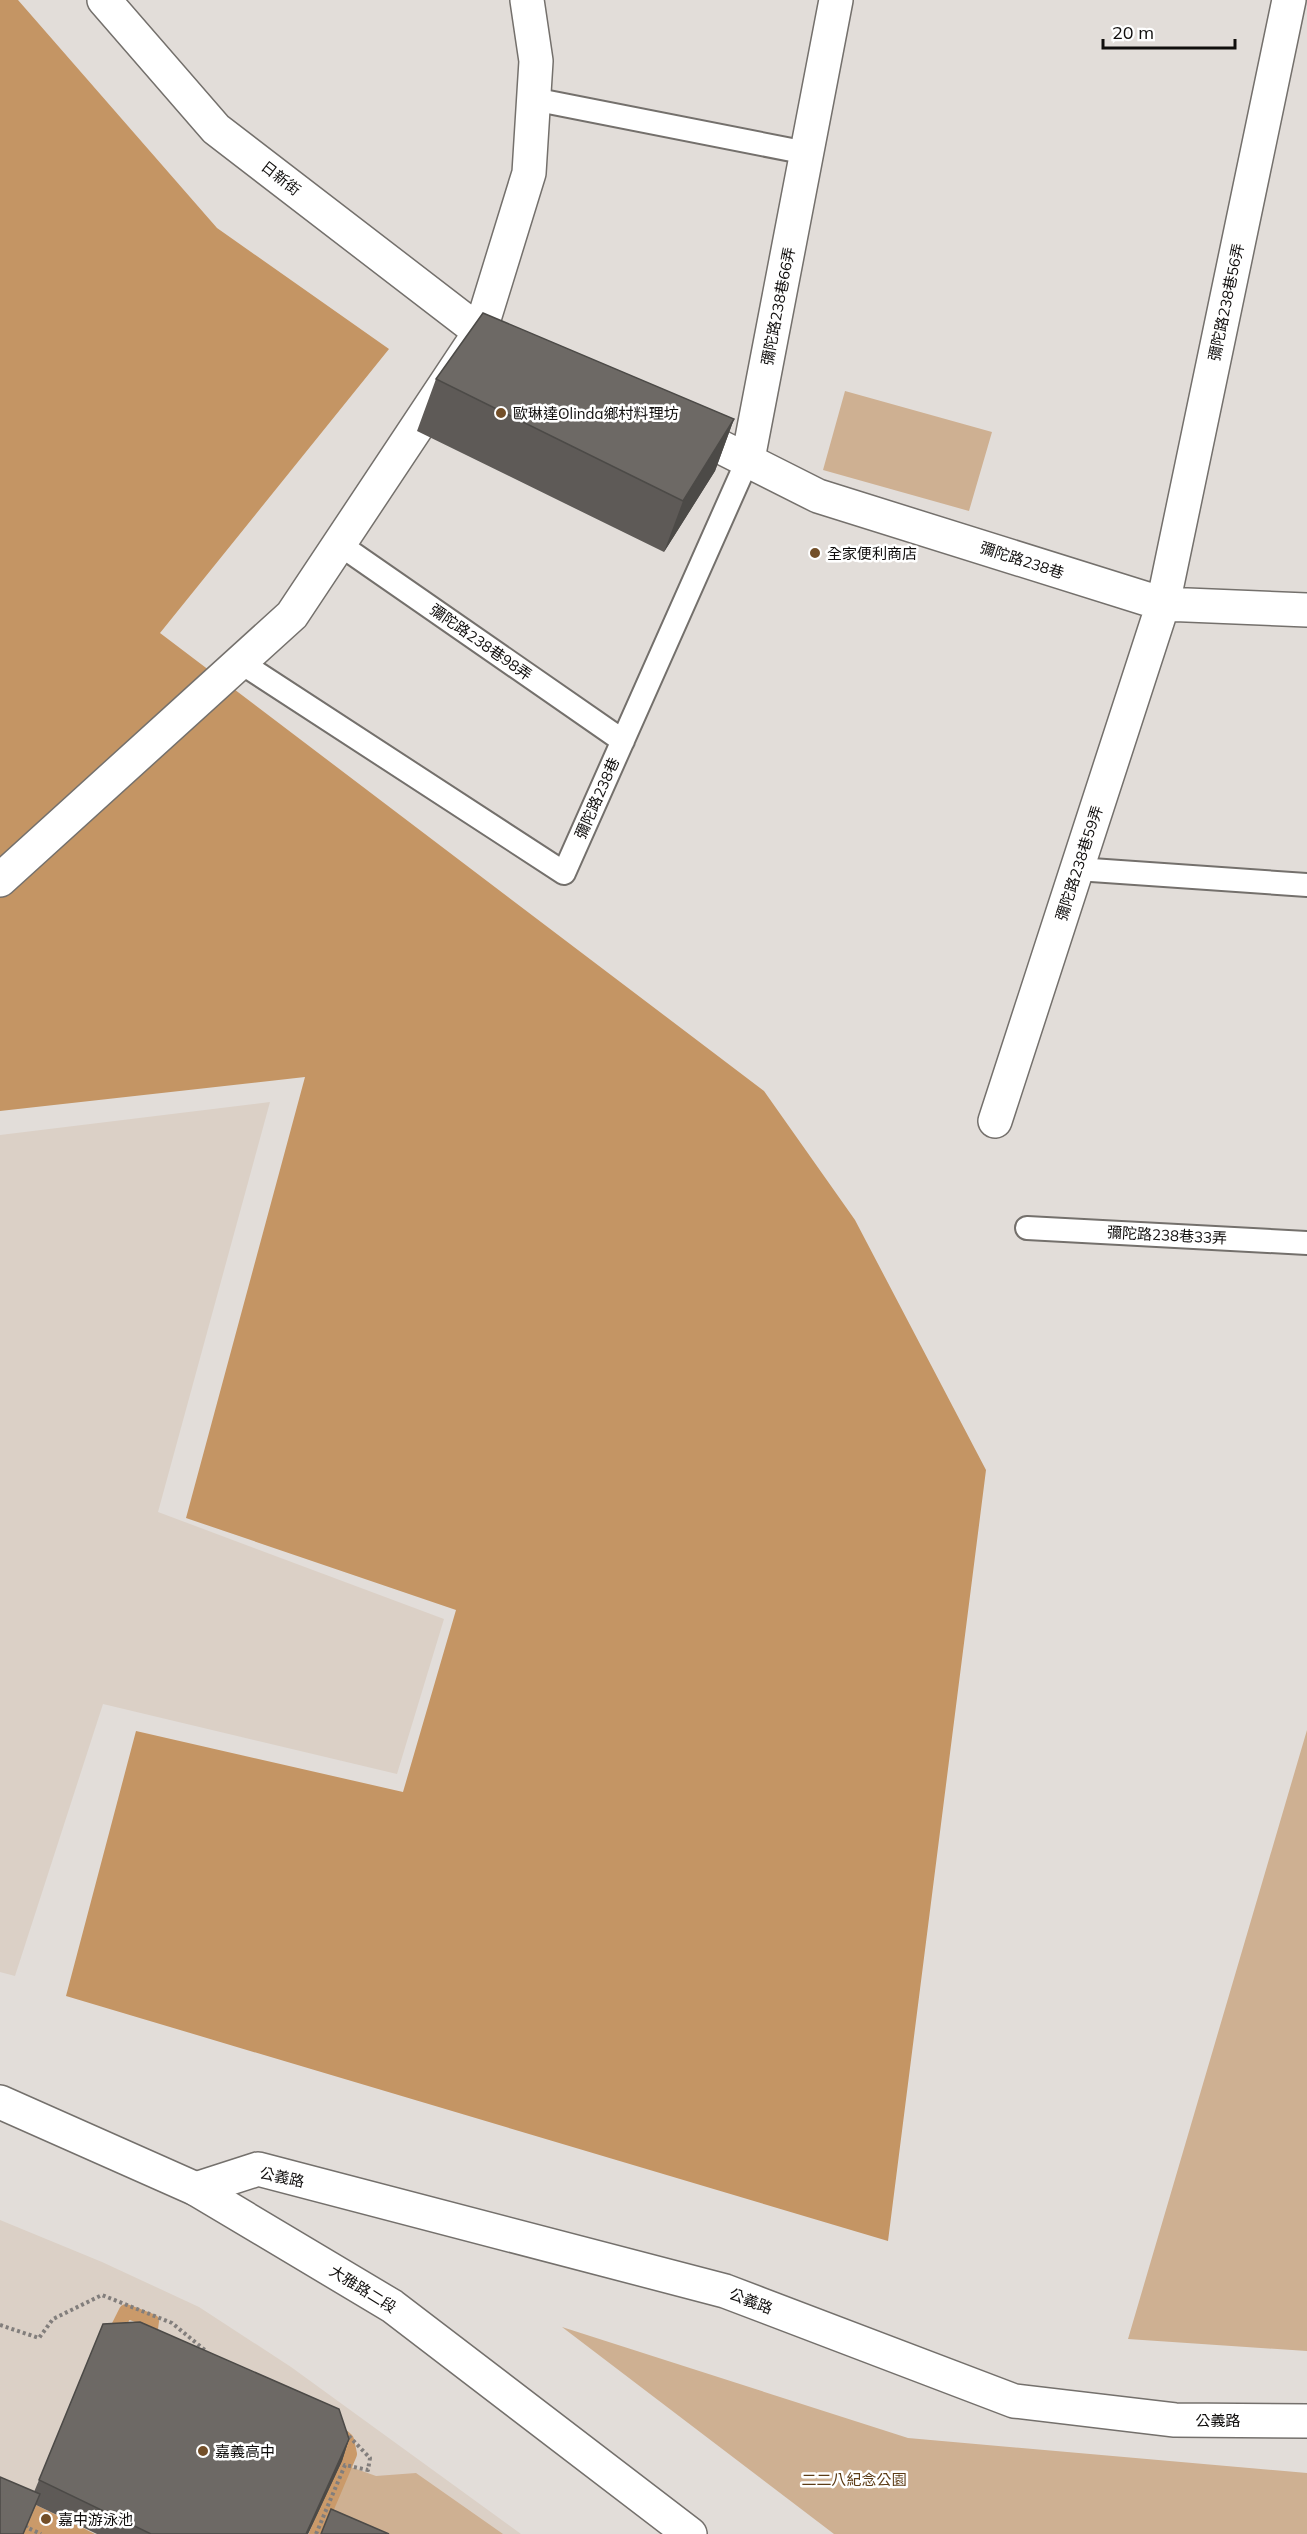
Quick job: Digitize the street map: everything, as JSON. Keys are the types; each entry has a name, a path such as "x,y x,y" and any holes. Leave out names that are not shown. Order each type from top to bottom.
{"street":[{"name":"日新街","path":"104,0 216,129 480,332"},
{"path":"0,880 292,615 480,332 529,173 536,61 527,0"},
{"name":"彌陀路238巷66弄","path":"748,459 836,0"},
{"name":"彌陀路238巷56弄","path":"1163,604 1289,0"},
{"path":"480,332 534,358"},
{"name":"彌陀路238巷","path":"652,413 818,496 1163,604 1307,610"},
{"name":"彌陀路238巷59弄","path":"995,1121 1163,604"},
{"name":"大雅路二段","path":"0,2102 196,2189 392,2306 690,2534"},
{"name":"公義路","path":"196,2189 258,2169 725,2291 1014,2401 1175,2420 1307,2421"}],"lane":[{"path":"533,99 807,153"},
{"name":"彌陀路238巷","path":"240,662 564,873 748,459"},
{"name":"彌陀路238巷98弄","path":"339,544 623,741"},
{"path":"1077,869 1307,885"},
{"name":"彌陀路238巷33弄","path":"1027,1227 1307,1244"}],"path":[{"path":"0,2325 39,2338 53,2319 102,2295 172,2322 208,2353"},
{"path":"316,2534 345,2465 368,2470 370,2458 341,2428"},
{"path":"325,2487 335,2491"},
{"path":"29,2520 26,2527 41,2534"}],"shaded area":[{"path":"0,0 18,0 217,228 389,349 160,633 764,1091 855,1220 986,1470 888,2241 66,1996 136,1731 403,1792 456,1610 186,1518 305,1077 0,1111"},
{"path":"270,1102 158,1512 444,1619 397,1774 103,1704 15,1976 0,1972 0,1135"},
{"name":"嘉義高中","path":"0,2220 102,2262 199,2307 291,2367 521,2534 0,2534"},
{"name":"嘉中游泳池","path":"36,2505 95,2534 23,2534"}],"green space":[{"path":"845,391 992,432 969,511 823,470"},
{"path":"1307,1730 1307,2351 1128,2339"},
{"name":"二二八紀念公園","path":"562,2327 908,2438 1307,2473 1307,2534 834,2534"},
{"path":"345,2465 376,2476 416,2473 503,2534 352,2534 322,2521"}],"building":[{"path":"483,313 734,419 683,501 436,379"},
{"path":"140,2322 339,2409 349,2439 306,2534 151,2534 39,2480 103,2324"},
{"path":"0,2477 40,2494 23,2534 0,2534"},
{"path":"331,2509 389,2534 321,2534"}],"waterway":[{"path":"118,2327 126,2311 152,2321 149,2344"},
{"path":"316,2534 350,2454 347,2440 337,2431"}],"place":[{"name":"歐琳達Olinda鄉村料理坊","path":"501,413"},
{"name":"全家便利商店","path":"815,553"},
{"name":"嘉義高中","path":"203,2451"},
{"name":"嘉中游泳池","path":"46,2519"}]}
